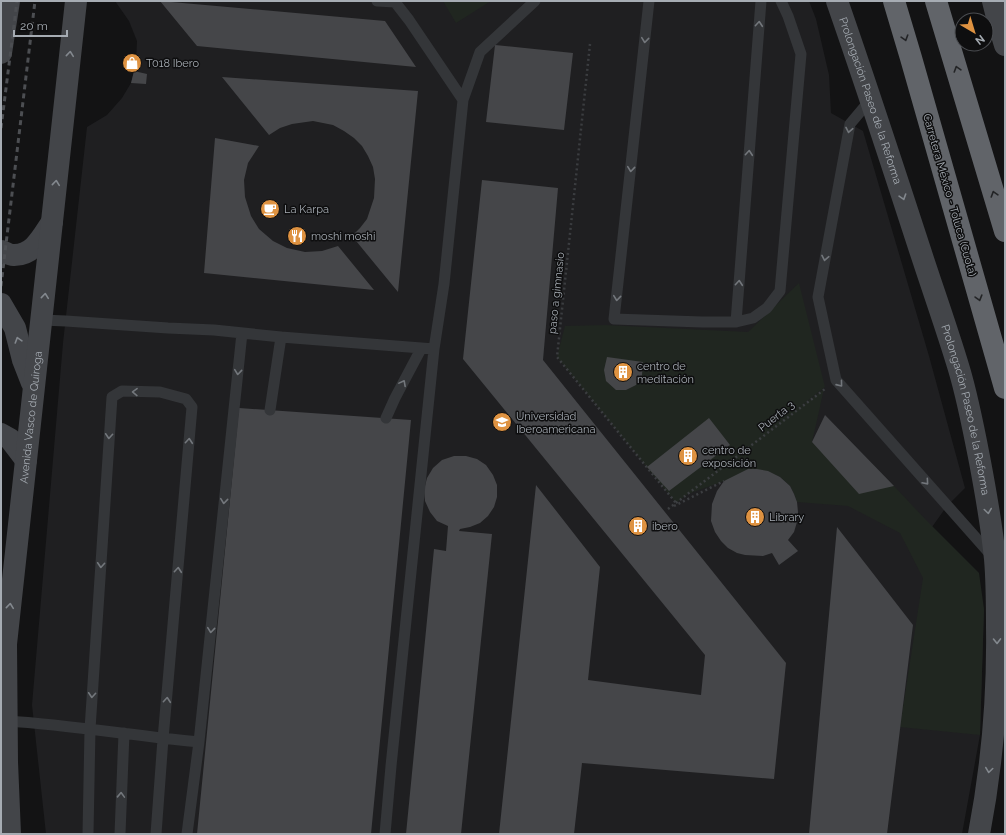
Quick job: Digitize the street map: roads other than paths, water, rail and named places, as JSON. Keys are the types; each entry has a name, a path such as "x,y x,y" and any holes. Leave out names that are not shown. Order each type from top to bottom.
{"highway":[{"name":"Carretera México - Toluca (Cuota)","path":"894,1 1005,388"},
{"path":"936,1 1005,231"}],"main road":[{"path":"1,53 9,1"},
{"name":"Avenida Vasco de Quiroga","path":"10,834 4,765 7,721 6,644 76,1"},
{"name":"Prolongación Paseo de la Reforma","path":"837,1 959,369 982,474 995,559 997,648 995,709 990,766 979,834"},
{"path":"995,3 1005,45"},
{"path":"1,251 12,255 27,253 39,242 52,222"},
{"path":"1,304 15,328 23,360 34,390"},
{"path":"1,434 10,439 26,460"}],"lane":[{"path":"377,1 394,2 409,20 463,100"},
{"path":"385,834 434,349 444,284 463,100 480,52 535,1"},
{"path":"649,1 614,318 702,322 736,322 753,318 767,308 780,291 801,54 788,16 781,1"},
{"path":"736,322 761,1"},
{"path":"871,100 850,124 818,297 836,380 995,559"},
{"path":"42,320 242,333 434,349"},
{"path":"187,834 199,742 242,333"},
{"path":"270,410 281,337"},
{"path":"386,418 421,349"},
{"path":"88,834 90,729 112,397 122,391 160,392 186,399 192,408 156,834"},
{"path":"7,721 199,742"},
{"path":"120,834 124,733"}],"railway":[{"path":"1,128 17,1"},
{"path":"1,286 35,1"}],"place":[{"name":"T018 Ibero","path":"132,63"},
{"name":"La Karpa","path":"270,209"},
{"name":"moshi moshi","path":"297,236"},
{"name":"centro de meditación","path":"623,372"},
{"name":"Universidad Iberoamericana","path":"502,422"},
{"name":"centro de exposición","path":"688,456"},
{"name":"Library","path":"755,517"},
{"name":"ibero","path":"638,526"}]}
